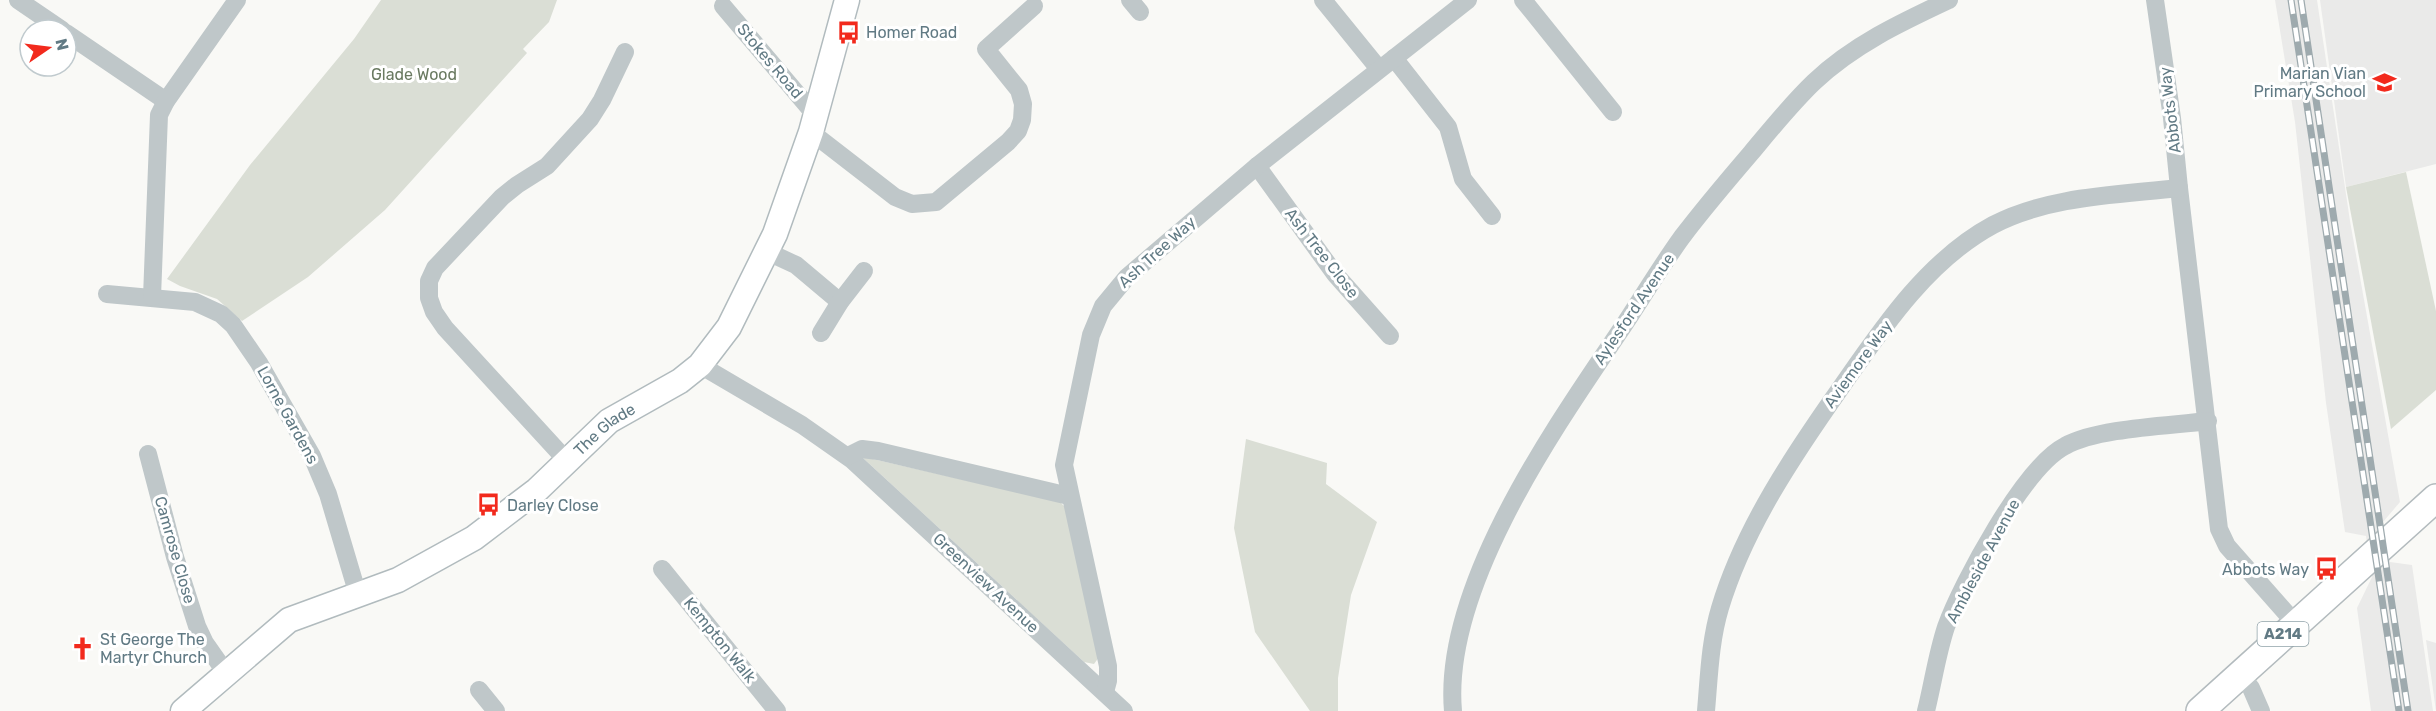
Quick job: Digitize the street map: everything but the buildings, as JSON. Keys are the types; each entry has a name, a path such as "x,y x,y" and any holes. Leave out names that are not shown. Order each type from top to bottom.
{"main road":[{"name":"A214","path":"2200,711 2436,498"}],"street":[{"path":"18,0 44,18"},
{"path":"152,297 161,109 237,0"},
{"name":"The Glade","path":"183,711 289,620 358,595 422,568 474,538 526,499 609,421 687,376 700,365 729,327 768,252 814,124 847,0"},
{"path":"1323,0 1379,69"},
{"name":"Ash Tree Way","path":"1105,692 1108,681 1107,666 1065,473 1065,456 1091,335 1103,306 1127,278 1257,166 1468,0"},
{"path":"1523,0 1613,112"},
{"name":"Aylesford Avenue","path":"1453,711 1451,692 1454,664 1463,624 1483,567 1503,522 1534,462 1563,415 1682,237 1776,123 1816,81 1859,46 1949,0"},
{"name":"Abbots Way","path":"2155,0 2172,118 2178,188 2222,538 2295,623"},
{"name":"Stokes Road","path":"723,6 814,124 901,201 918,205 932,204 940,200 1008,142 1021,125 1024,112 1022,97 1015,84 986,49 1034,6"},
{"path":"78,41 166,101"},
{"path":"567,461 445,328 431,306 428,289 435,268 451,249 510,190 547,166 590,119 602,100 625,52"},
{"path":"1394,58 1448,127 1463,179 1491,216"},
{"name":"Ash Tree Close","path":"1257,166 1335,274 1390,336"},
{"name":"Aviemore Way","path":"1706,711 1710,666 1720,608 1732,573 1749,537 1794,457 1822,414 1898,309 1920,284 1966,242 1993,225 2013,217 2067,201 2178,188"},
{"path":"768,252 796,265 840,302"},
{"path":"821,333 840,302 864,271"},
{"name":"Lorne Gardens","path":"107,294 189,301 204,306 227,319 242,337 312,456 328,494 358,595"},
{"name":"Greenview Avenue","path":"700,365 802,425 848,456 1124,711"},
{"name":"Ambleside Avenue","path":"1928,703 1947,627 1966,584 2007,510 2051,455 2066,445 2088,437 2208,421"},
{"path":"848,456 862,449 878,451 1070,496"},
{"name":"Camrose Close","path":"148,454 197,626 204,643 226,674"},
{"name":"Kempton Walk","path":"662,569 777,711"},
{"path":"2240,674 2251,688 2261,711"},
{"path":"479,690 496,711"}],"shaded area":[{"path":"2275,0 2317,0 2350,221 2400,502 2383,522 2390,562 2412,565 2433,711 2371,711 2357,608 2372,577 2366,536 2345,532 2326,403 2295,122"},
{"name":"Marian Vian Primary School","path":"2320,0 2436,0 2436,164 2346,187"},
{"path":"2426,640 2436,643 2436,711"}],"green space":[{"name":"Glade Wood","path":"381,0 557,0 549,22 523,49 527,53 385,210 308,277 242,321 217,299 167,279 250,165 354,39"},
{"path":"2406,172 2436,311 2436,390 2391,429 2346,187"},
{"path":"1246,439 1327,463 1326,484 1377,522 1351,595 1338,678 1338,711 1310,711 1255,632 1234,528"},
{"path":"864,457 1060,502 1065,507 1099,657 1094,664 1084,662"}],"railway":[{"path":"2291,0 2399,711"},
{"path":"2301,0 2408,711"}],"place":[{"name":"Homer Road","path":"848,32"},
{"name":"Marian Vian Primary School","path":"2384,82"},
{"name":"Darley Close","path":"489,505"},
{"name":"Abbots Way","path":"2327,569"},
{"name":"St George The Martyr Church","path":"82,648"}]}
